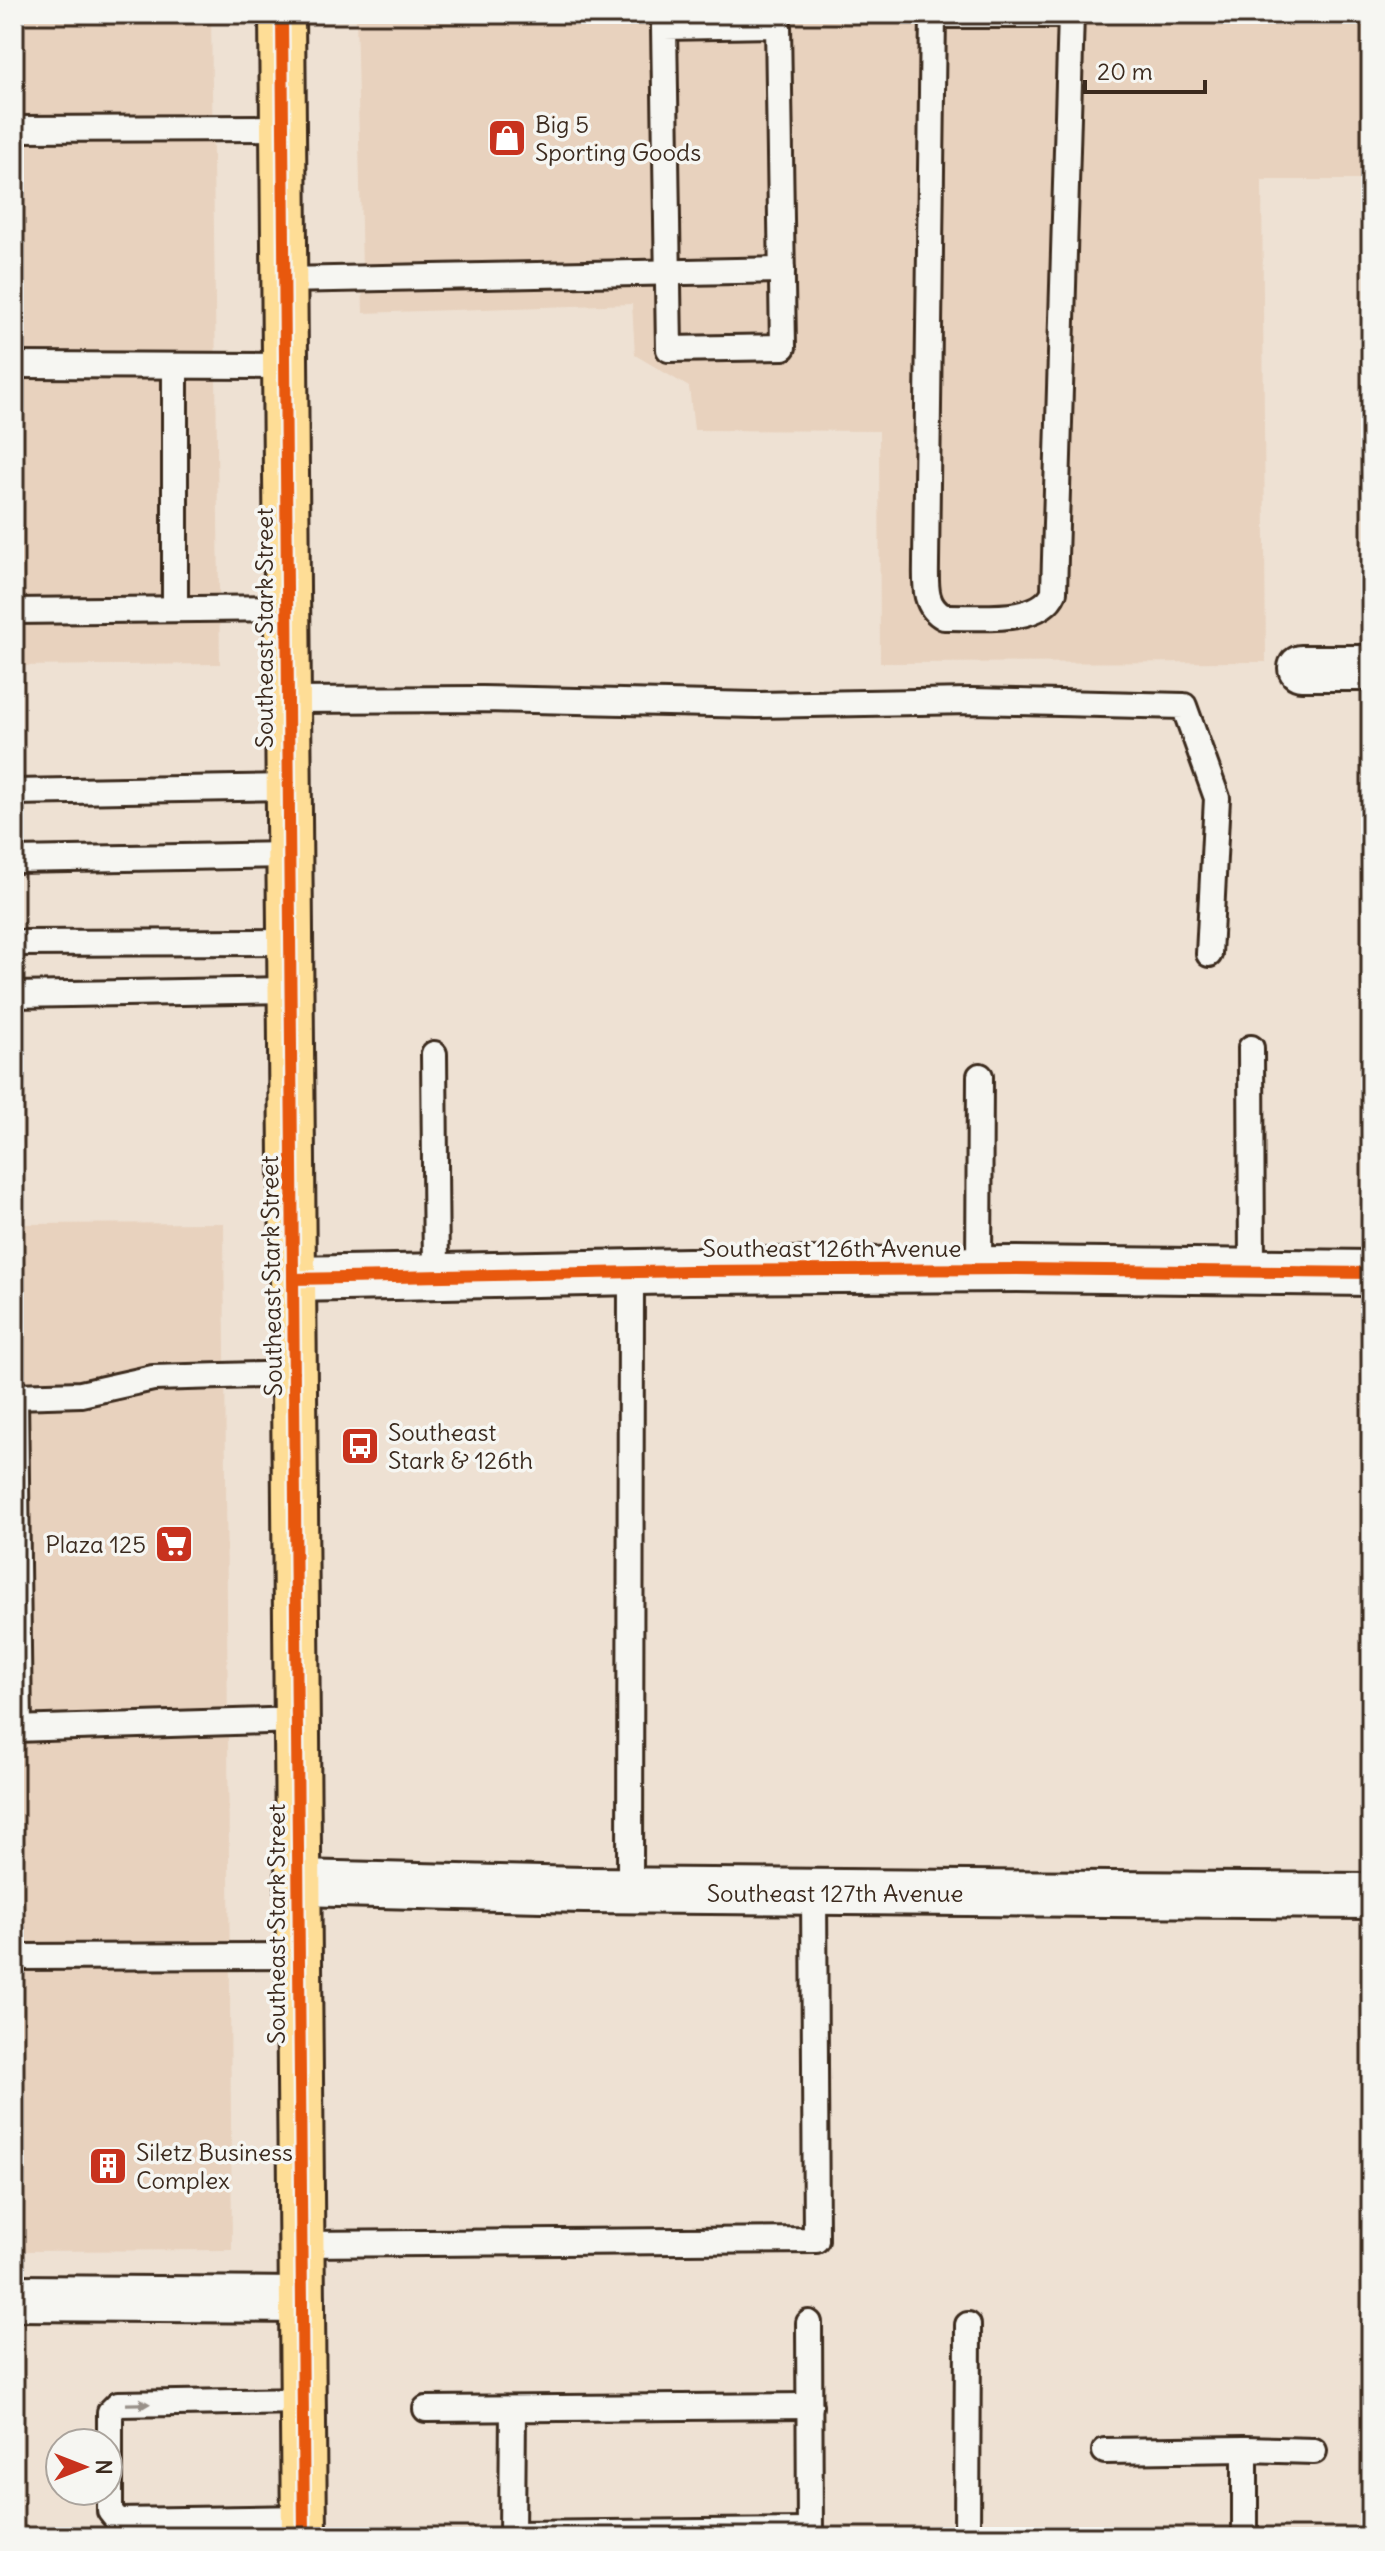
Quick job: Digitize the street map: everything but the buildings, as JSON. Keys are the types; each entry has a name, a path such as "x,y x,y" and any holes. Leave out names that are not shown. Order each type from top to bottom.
{"main road":[{"name":"Southeast Stark Street","path":"282,14 304,2528"}],"street":[{"path":"1301,668 1371,668"},
{"name":"Southeast 126th Avenue","path":"293,1279 979,1269 1371,1273"},
{"name":"Southeast 127th Avenue","path":"298,1883 630,1891 1371,1896"},
{"path":"14,2298 302,2300"}],"lane":[{"path":"1071,14 1054,592 1050,601 1038,610 1018,615 944,617 934,612 927,598 926,562 933,15 1071,14"},
{"path":"778,25 783,347 669,349 668,272 664,27 778,25"},
{"path":"14,129 283,128"},
{"path":"284,280 782,270"},
{"path":"14,365 284,366"},
{"path":"175,366 175,609"},
{"path":"14,611 286,608"},
{"path":"287,700 482,699 757,705 972,701 1184,706 1217,798 1209,954"},
{"path":"14,792 288,787"},
{"path":"14,860 288,855"},
{"path":"14,943 288,942"},
{"path":"14,995 289,990"},
{"path":"1251,1048 1252,1272"},
{"path":"434,1054 436,1276"},
{"path":"979,1269 980,1076"},
{"path":"630,1891 631,1272"},
{"path":"294,1374 153,1378 81,1394 14,1396 16,1729 297,1720"},
{"path":"302,2244 816,2240 814,1892"},
{"path":"14,1957 297,1956"},
{"path":"513,2409 512,2536 810,2534 809,2323"},
{"path":"967,2537 968,2325"},
{"path":"303,2401 118,2404 110,2412 110,2511 118,2521 304,2528"},
{"path":"426,2409 810,2406"},
{"path":"1245,2449 1245,2537"},
{"path":"1105,2451 1314,2451"}],"shaded area":[{"path":"14,14 211,14 220,664 14,666"},
{"path":"356,14 1371,14 1371,180 1262,180 1266,662 880,663 879,431 694,430 689,387 635,355 632,304 363,313"},
{"path":"224,1223 232,2250 14,2251 14,1224"}],"cycle path":[{"path":"282,14 304,2537"},
{"path":"293,1279 689,1271 1017,1269 1371,1273"}],"place":[{"name":"Big 5 Sporting Goods","path":"507,138"},
{"name":"Southeast Stark & 126th","path":"360,1446"},
{"name":"Plaza 125","path":"174,1544"},
{"name":"Siletz Business Complex","path":"108,2166"}]}
